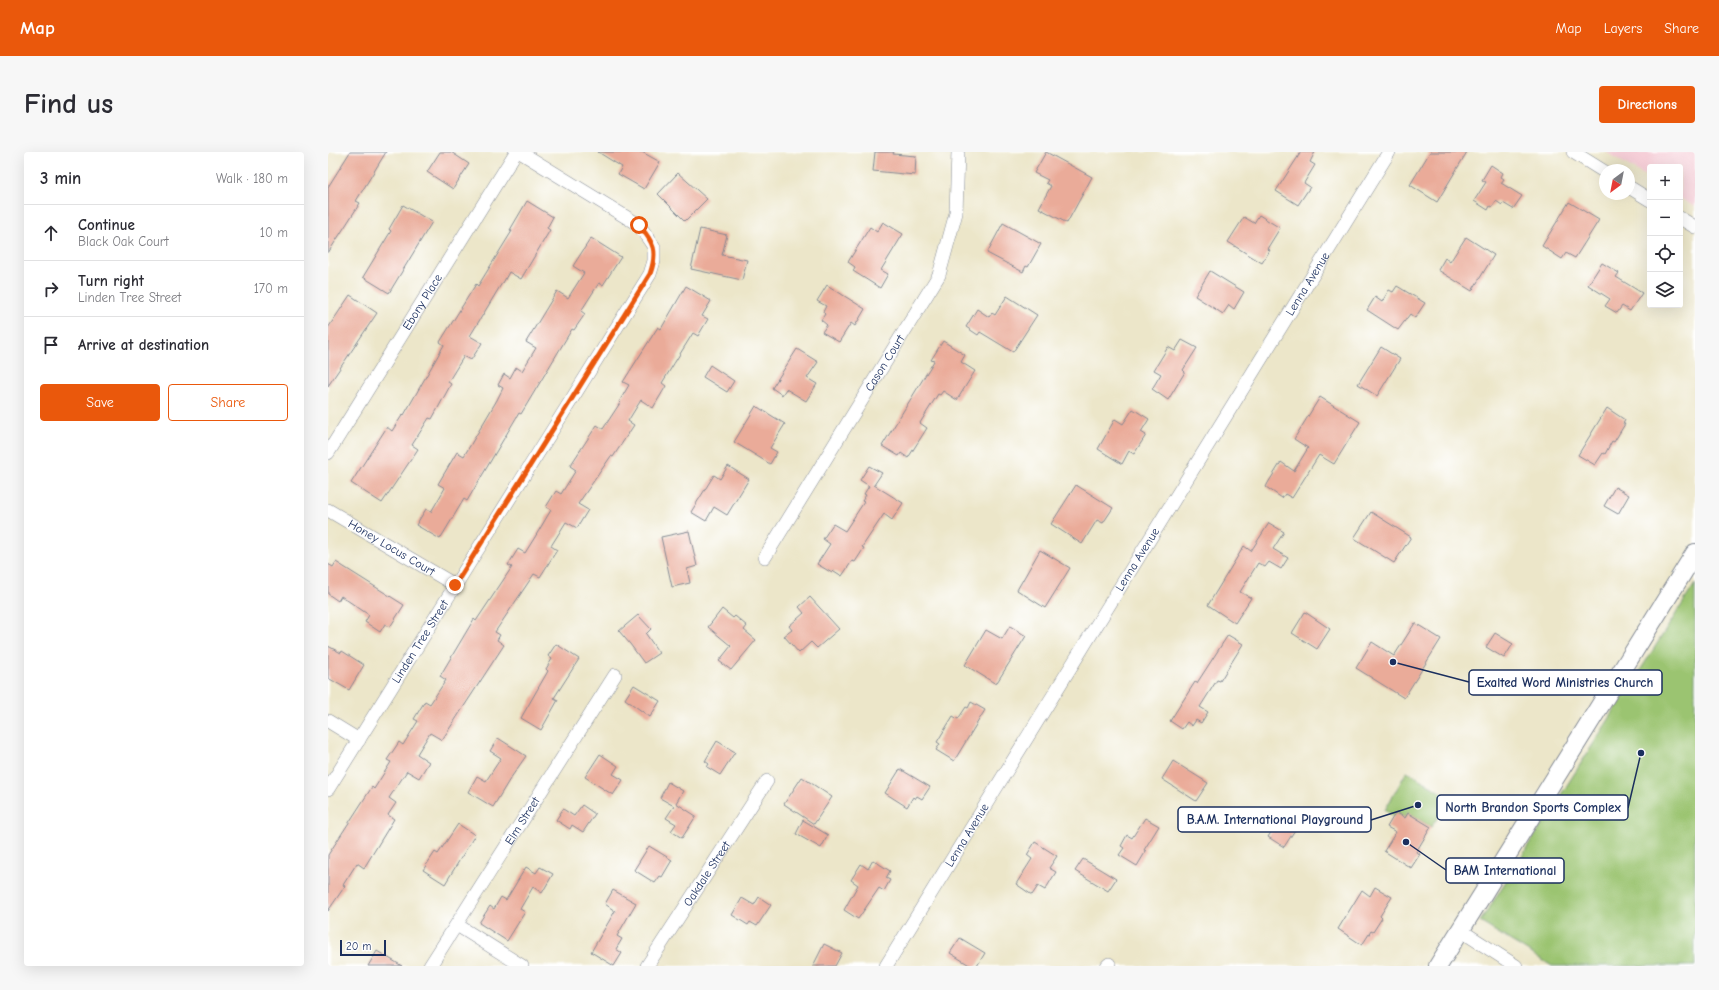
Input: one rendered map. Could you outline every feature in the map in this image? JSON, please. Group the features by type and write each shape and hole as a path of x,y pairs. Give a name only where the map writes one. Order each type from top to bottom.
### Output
{"street":[{"name":"Ebony Place","path":"328,452 516,152"},
{"name":"Linden Tree Street","path":"328,789 650,274 654,261 654,247 639,225 520,152"},
{"name":"Cason Court","path":"765,557 939,275 956,213 958,152"},
{"name":"Lenna Avenue","path":"886,966 1389,152"},
{"path":"1573,152 1599,168"},
{"path":"1635,191 1647,198"},
{"path":"1683,220 1695,227"},
{"name":"Honey Locus Court","path":"328,510 455,585"},
{"path":"1438,966 1695,553"},
{"name":"Elm Street","path":"430,966 614,675"},
{"path":"328,720 359,740"},
{"name":"Oakdale Street","path":"647,966 767,781"},
{"path":"457,925 522,966"},
{"path":"1460,930 1516,966"}],"shaded area":[{"path":"1606,152 1695,152 1695,207 1683,200 1683,164 1647,164 1647,177 1635,170 1635,164 1626,164"}],"green space":[{"path":"1695,584 1695,966 1552,966 1480,922"},
{"path":"1407,771 1451,799 1431,827 1408,813 1405,818 1397,812 1393,816 1385,810"}],"building":[{"path":"350,152 386,152 356,201 360,203 328,253 328,187"},
{"path":"440,152 451,152 469,164 453,189 427,172"},
{"path":"598,152 642,152 660,162 644,189 618,174 622,167"},
{"path":"875,152 894,152 893,154 916,156 915,175 873,171"},
{"path":"1046,152 1092,177 1067,223 1039,208 1051,186 1046,183 1048,180 1034,173"},
{"path":"1301,152 1315,152 1310,162 1315,165 1304,183 1310,187 1298,205 1276,191"},
{"path":"1430,152 1467,152 1437,202 1410,185"},
{"path":"1491,165 1503,173 1501,177 1504,179 1501,183 1522,196 1513,209 1496,201 1488,210 1474,201 1486,182 1482,180"},
{"path":"678,173 707,199 685,221 658,194"},
{"path":"527,201 553,217 547,228 550,230 521,279 509,272 502,283 470,336 482,343 471,360 464,356 448,382 451,384 432,419 429,418 412,445 418,449 382,503 351,483 387,427 392,431 403,414 404,415 444,345 440,342 476,284 478,286 512,231 510,230"},
{"path":"1569,202 1599,220 1575,258 1566,253 1562,259 1542,246"},
{"path":"403,205 432,222 389,293 363,277 391,231 389,229"},
{"path":"1259,215 1280,228 1267,249 1270,250 1262,263 1228,242 1244,217 1254,223"},
{"path":"883,222 903,234 881,270 888,274 880,288 853,271 855,267 848,262 870,227 877,232"},
{"path":"1003,223 1041,244 1028,267 1026,266 1023,272 987,253"},
{"path":"700,229 727,235 722,255 747,260 742,280 691,269"},
{"path":"1466,237 1494,255 1472,291 1438,270 1445,258 1450,262"},
{"path":"591,238 621,257 603,285 599,283 581,311 585,314 574,330 572,329 521,414 519,413 467,501 464,499 440,539 416,525 426,509 431,512 445,488 438,484 457,452 464,456 497,400 503,388 498,385 504,374 510,378 516,367 522,371 536,348 526,342 557,291 568,298 584,273 573,266"},
{"path":"1602,263 1619,273 1616,277 1642,293 1630,311 1622,306 1617,313 1605,306 1610,299 1588,285"},
{"path":"1210,271 1244,292 1234,309 1229,305 1223,314 1195,296"},
{"path":"827,285 865,309 855,326 851,323 839,342 822,332 827,325 821,320 825,314 823,312 826,306 817,301"},
{"path":"686,286 711,301 702,316 708,319 698,336 693,333 662,383 666,386 653,408 641,400 628,421 634,425 613,457 611,456 578,504 588,510 577,528 566,522 551,546 557,550 540,577 534,574 495,632 500,635 497,640 504,645 442,740 430,733 417,754 429,762 419,778 407,771 389,798 396,803 388,815 394,819 364,868 357,863 343,885 345,886 328,911 328,855 372,787 374,789 391,762 387,760 399,742 403,745 418,721 414,719 425,701 430,704 446,680 440,676 474,619 476,621 512,567 508,565 518,549 525,553 551,510 546,507 556,491 561,494 576,470 570,466 597,425 603,429 620,403 619,402 629,385 623,382 658,327 661,329"},
{"path":"1397,286 1425,303 1415,318 1410,314 1398,330 1367,310 1375,297 1382,302 1389,290 1393,292"},
{"path":"350,295 377,313 328,386 328,328"},
{"path":"1007,296 1037,315 1013,352 980,332 978,335 966,327 977,309 989,317 992,313 995,315"},
{"path":"1182,340 1197,348 1183,370 1185,372 1168,400 1152,389 1161,374 1154,370 1168,347 1175,351"},
{"path":"943,341 965,355 961,362 975,371 957,400 943,391 940,395 938,394 920,423 927,428 908,458 901,453 899,456 882,446 934,361 931,360"},
{"path":"1381,347 1400,359 1377,396 1358,384"},
{"path":"797,349 818,362 807,378 817,384 806,401 786,389 782,395 772,388"},
{"path":"710,365 734,381 727,392 703,377"},
{"path":"1320,397 1360,422 1334,464 1319,455 1292,498 1285,494 1282,498 1266,487 1281,462 1294,471 1308,448 1294,439"},
{"path":"756,406 785,424 770,448 777,452 770,464 734,442"},
{"path":"1607,408 1625,420 1623,424 1625,424 1614,442 1612,441 1605,454 1603,453 1595,465 1578,455"},
{"path":"1133,409 1149,419 1141,432 1146,435 1134,454 1129,451 1122,464 1098,449 1115,419 1123,424"},
{"path":"728,466 749,479 727,515 714,507 706,521 691,512 714,475 720,479"},
{"path":"869,466 882,473 874,485 903,503 892,520 884,514 862,547 864,548 855,562 852,561 842,576 834,571 832,573 817,564 830,544 823,539 833,524 845,531 864,502 862,501 866,495 864,494 869,486 860,480"},
{"path":"1076,485 1113,508 1103,523 1097,520 1082,544 1051,524"},
{"path":"1615,487 1629,495 1618,514 1604,506"},
{"path":"1371,512 1411,537 1394,563 1354,538"},
{"path":"1269,523 1284,532 1273,549 1288,558 1281,569 1269,562 1265,567 1258,563 1240,592 1251,598 1235,623 1208,605 1244,546 1251,551"},
{"path":"689,531 697,566 687,569 690,583 672,587 661,537"},
{"path":"1040,550 1070,568 1045,608 1017,590"},
{"path":"336,562 404,605 390,627 385,624 380,632 365,622 369,615 341,596 338,601 328,594 328,564 333,567"},
{"path":"810,597 839,629 817,648 811,642 799,653 784,636 792,630 789,626 804,613 799,607"},
{"path":"722,609 733,618 735,616 747,626 744,630 756,640 731,670 719,661 731,646 708,627"},
{"path":"1305,612 1330,629 1317,649 1292,633"},
{"path":"638,615 651,629 646,634 659,653 644,663 619,631"},
{"path":"1415,623 1441,639 1404,698 1356,668 1372,642 1394,656"},
{"path":"1010,626 1026,636 996,684 965,665 986,630 1002,639"},
{"path":"1495,633 1513,644 1504,658 1486,647"},
{"path":"1228,635 1243,644 1220,681 1217,680 1200,707 1208,712 1201,723 1196,720 1192,726 1187,722 1182,729 1170,721"},
{"path":"556,644 579,659 554,698 558,700 541,730 521,718 548,671 546,669 552,659 548,656"},
{"path":"328,646 341,653 342,651 364,665 349,690 328,678"},
{"path":"634,685 660,701 650,717 625,699"},
{"path":"971,702 985,710 954,761 936,750 940,744 937,742 953,716 958,719 966,707 968,708"},
{"path":"498,738 526,756 493,807 468,792 477,776 486,781 501,758 490,751"},
{"path":"717,741 735,752 720,775 707,767 709,764 705,761"},
{"path":"600,754 618,766 613,774 623,780 613,795 585,777"},
{"path":"1173,761 1208,783 1196,801 1162,779"},
{"path":"900,769 930,787 922,799 917,796 915,799 913,797 907,807 885,793"},
{"path":"802,777 832,797 814,824 784,804"},
{"path":"668,782 683,791 676,803 696,816 682,838 671,831 676,824 666,818 674,806 660,798"},
{"path":"582,805 595,814 583,832 572,825 570,829 556,820 563,809 574,816"},
{"path":"1286,809 1302,819 1284,847 1268,837"},
{"path":"1396,812 1405,818 1408,813 1431,827 1416,852 1420,854 1411,868 1384,851 1396,832 1387,827"},
{"path":"1145,818 1159,826 1144,850 1146,851 1137,866 1119,855 1124,848 1121,846 1127,835 1132,838"},
{"path":"803,820 828,835 821,848 796,834"},
{"path":"458,824 475,835 445,884 423,870 435,852 438,854"},
{"path":"1035,842 1057,856 1049,868 1056,872 1045,890 1038,886 1032,895 1016,884 1032,859 1027,855"},
{"path":"649,846 672,860 662,877 660,876 655,883 634,870"},
{"path":"1083,859 1116,879 1108,891 1075,871"},
{"path":"873,860 890,871 886,878 890,880 884,891 879,888 858,919 844,910 858,885 851,880 861,864 868,869"},
{"path":"526,867 536,873 540,867 553,874 542,893 533,887 520,909 525,912 507,941 479,923 490,906 494,909 501,897 506,900"},
{"path":"1375,887 1392,897 1380,916 1382,918 1362,945 1338,929 1362,890 1370,896"},
{"path":"613,890 636,903 617,936 622,939 616,949 622,953 614,966 591,952 615,911 605,904"},
{"path":"759,897 771,905 757,926 750,922 748,925 732,915 742,898 754,905"},
{"path":"960,938 985,953 977,966 971,966 950,953"},
{"path":"824,944 842,953 835,966 813,966"},
{"path":"377,951 402,966 368,966"}],"place":[{"name":"Exalted Word Ministries Church","path":"1393,662"},
{"name":"North Brandon Sports Complex","path":"1641,753"},
{"name":"B.A.M. International Playground","path":"1418,805"},
{"name":"BAM International","path":"1406,842"}],"route":[{"path":"455,585 650,274 654,261 654,247 648,236 639,225"}]}
